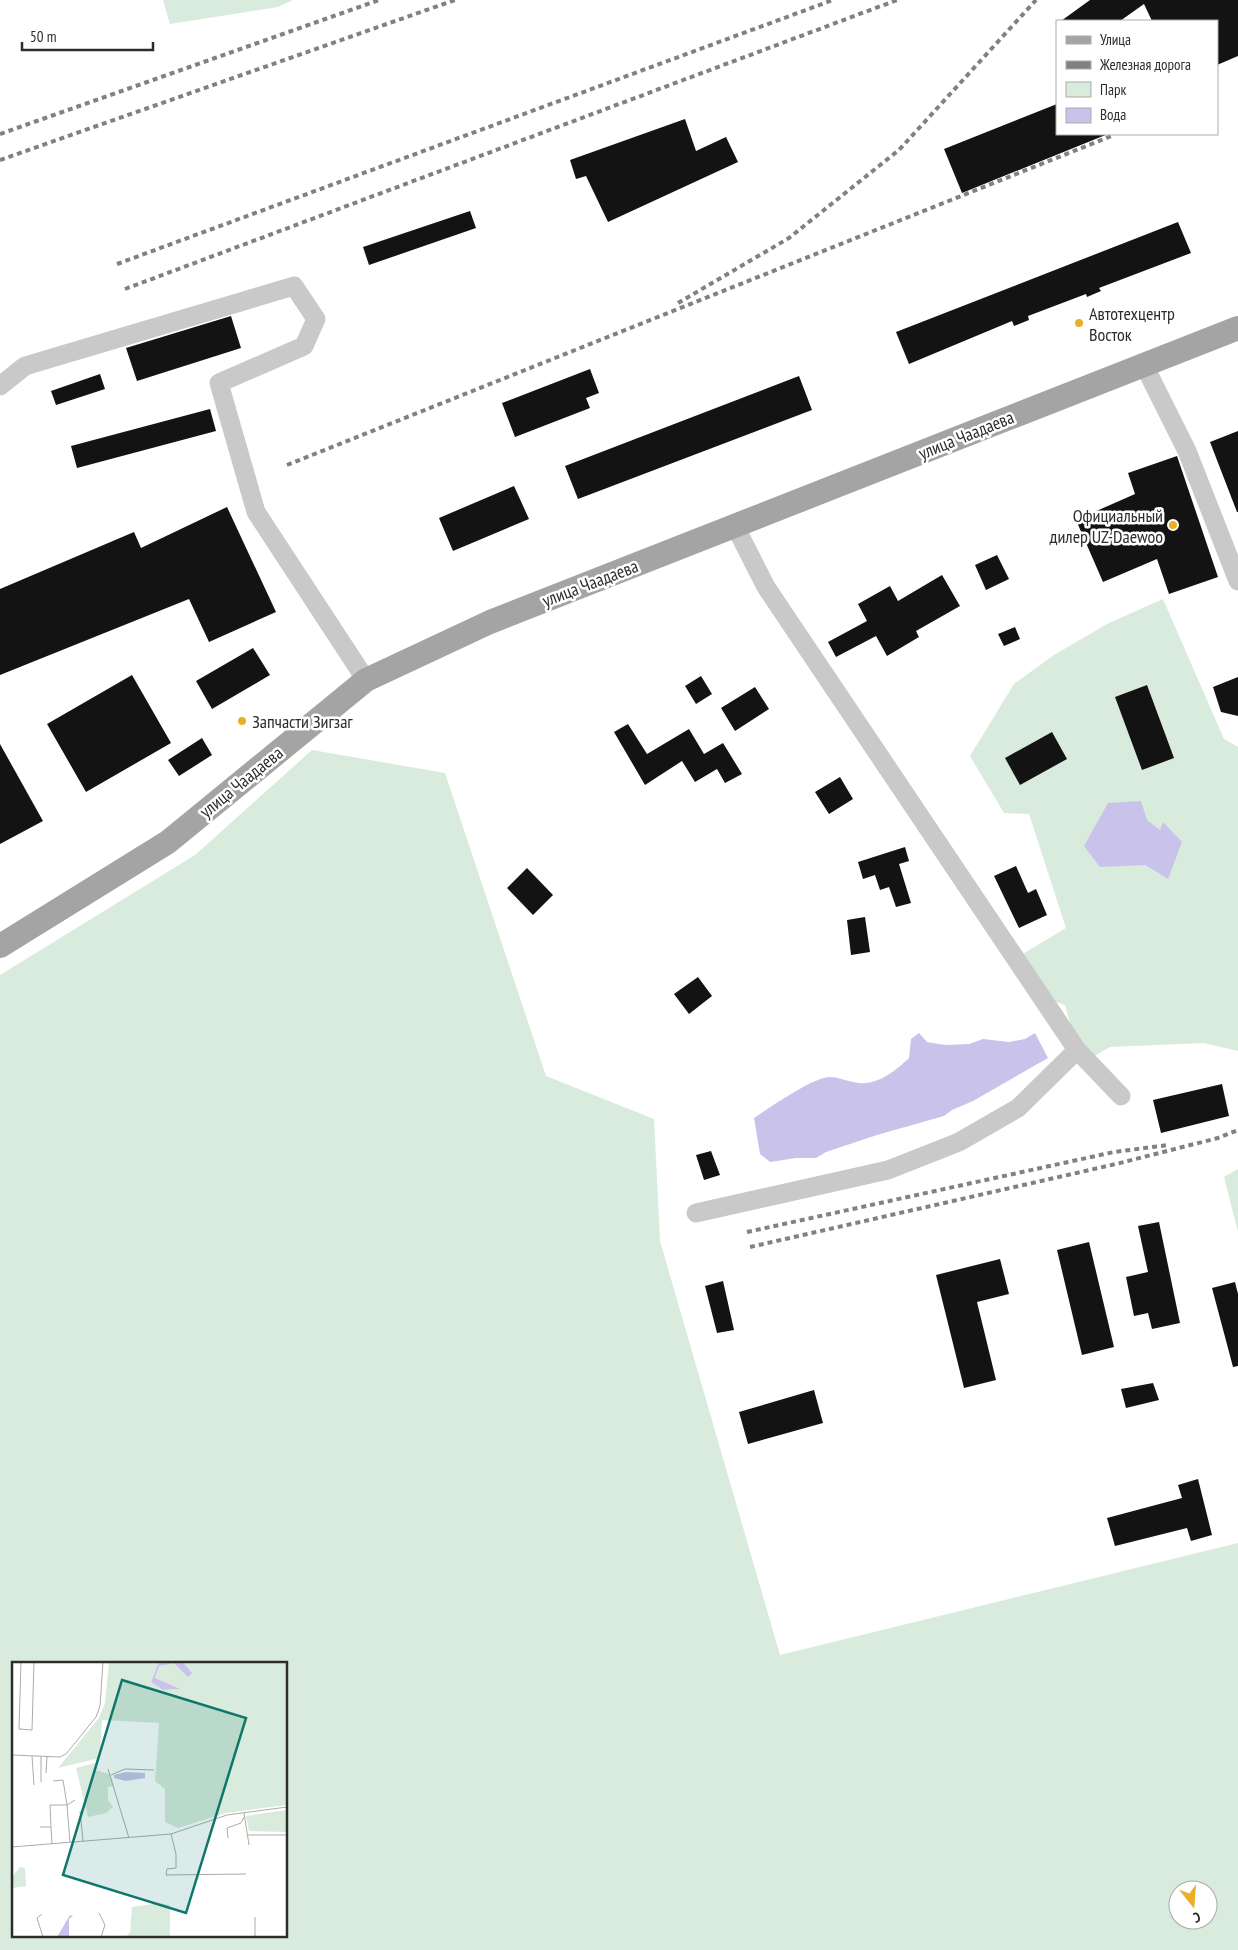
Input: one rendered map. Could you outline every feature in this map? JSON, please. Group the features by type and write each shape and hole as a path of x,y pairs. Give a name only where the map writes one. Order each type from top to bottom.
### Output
{"main road":[{"name":"улица Чаадаева","path":"0,946 168,842 366,680 490,622 1238,328"}],"street":[{"path":"0,386 24,366 294,286 316,319 304,346 219,383 256,512 366,680"},
{"path":"1144,365 1187,451 1238,581"},
{"path":"735,526 766,587 1077,1050 1121,1096"},
{"path":"696,1213 888,1170 959,1142 1018,1108 1077,1050"}],"green space":[{"path":"163,0 293,0 278,7 170,24"},
{"path":"1163,599 1224,739 1238,747 1238,1051 1204,1043 1110,1047 1091,1058 1073,1034 1065,1005 1050,1000 1021,955 1066,928 1029,814 1004,813 970,756 1014,684 1054,655 1109,623","holes":["1147,820 1161,831 1163,823 1168,879 1145,865"]},
{"path":"312,750 445,773 546,1076 654,1119 660,1241 780,1655 1238,1543 1238,1950 0,1950 0,975 195,855"},
{"path":"1238,1169 1238,1232 1224,1177"}],"water":[{"path":"1141,801 1147,820 1160,830 1163,822 1182,842 1168,879 1145,865 1100,867 1084,846 1108,803"},
{"path":"919,1033 927,1042 945,1045 969,1044 983,1039 1009,1042 1025,1039 1035,1033 1048,1058 944,1116 877,1135 826,1152 816,1158 796,1158 770,1162 760,1154 754,1118 812,1082 829,1077 859,1083 873,1082 880,1079 893,1072 909,1058 911,1039"}],"building":[{"path":"1090,0 1238,0 1238,56 1218,65 1218,20 1152,20 1144,4 1121,20 1062,20"},
{"path":"1056,104 1056,135 1106,135 962,193 944,149"},
{"path":"685,119 696,151 726,137 738,162 608,222 586,176 576,179 570,160"},
{"path":"470,211 476,228 369,265 363,247"},
{"path":"1178,222 1191,253 1099,288 1101,291 1087,297 1086,294 1028,316 1029,320 1014,326 1012,321 909,364 896,332"},
{"path":"231,316 241,348 137,381 126,348"},
{"path":"590,369 599,393 586,398 590,408 515,437 502,403"},
{"path":"100,374 105,389 56,405 51,391"},
{"path":"799,376 812,410 578,499 565,466"},
{"path":"210,409 216,431 77,468 71,446"},
{"path":"1238,431 1238,512 1237,512 1210,442"},
{"name":"Официальный дилер UZ-Daewoo","path":"1177,456 1218,577 1169,594 1157,559 1103,582 1076,520 1135,494 1128,473"},
{"path":"514,486 529,519 453,551 439,518"},
{"path":"227,507 276,612 209,642 189,599 0,675 0,589 134,532 141,548"},
{"path":"997,555 1009,579 986,590 975,565"},
{"path":"942,575 960,606 916,631 919,637 887,656 876,636 836,657 828,642 867,621 858,604 890,586 898,601"},
{"path":"1015,627 1020,639 1004,646 998,634"},
{"path":"253,648 270,675 212,709 196,681"},
{"path":"132,675 171,743 86,792 47,724"},
{"path":"701,676 712,694 696,704 685,686"},
{"path":"1238,677 1238,716 1221,712 1213,687"},
{"path":"1147,685 1174,758 1142,770 1115,697"},
{"path":"755,687 769,709 735,731 721,708"},
{"path":"628,724 647,754 689,729 704,754 723,743 742,774 725,783 717,769 695,782 682,761 645,785 614,732"},
{"path":"1052,732 1067,759 1020,785 1005,758"},
{"path":"202,738 212,755 179,776 168,760"},
{"path":"0,744 43,821 0,844"},
{"path":"840,777 853,799 829,814 815,792"},
{"path":"905,847 909,861 899,864 911,903 896,907 889,887 880,890 875,875 863,879 858,862"},
{"path":"1016,866 1028,893 1036,889 1047,915 1019,928 994,876"},
{"path":"527,868 553,895 533,915 507,888"},
{"path":"865,917 870,952 851,955 847,920"},
{"path":"698,977 712,996 689,1014 674,994"},
{"path":"1222,1084 1229,1116 1161,1133 1153,1100"},
{"path":"711,1151 720,1175 704,1180 696,1155"},
{"path":"1159,1222 1180,1323 1152,1329 1148,1313 1134,1316 1126,1277 1148,1272 1138,1226"},
{"path":"1089,1242 1114,1347 1082,1355 1057,1250"},
{"path":"1000,1259 1009,1294 977,1302 996,1380 964,1388 936,1275"},
{"path":"723,1281 734,1330 717,1333 705,1286"},
{"path":"1235,1282 1238,1294 1238,1366 1233,1367 1212,1288"},
{"path":"1153,1383 1159,1400 1126,1408 1121,1389"},
{"path":"814,1390 823,1423 748,1444 739,1412"},
{"path":"1198,1479 1212,1535 1191,1541 1187,1528 1115,1546 1107,1518 1182,1498 1178,1485"}],"railway":[{"path":"0,134 379,0"},
{"path":"0,160 455,0"},
{"path":"117,264 833,0"},
{"path":"125,289 897,0"},
{"path":"678,303 789,238 899,150 1036,0"},
{"path":"287,465 1114,135"},
{"path":"750,1247 1116,1164 1218,1138 1238,1130"},
{"path":"747,1232 1114,1152 1168,1145"}],"place":[{"name":"Автотехцентр Восток","path":"1079,323"},
{"name":"Официальный дилер UZ-Daewoo","path":"1173,525"},
{"name":"Запчасти Зигзаг","path":"242,721"}]}
